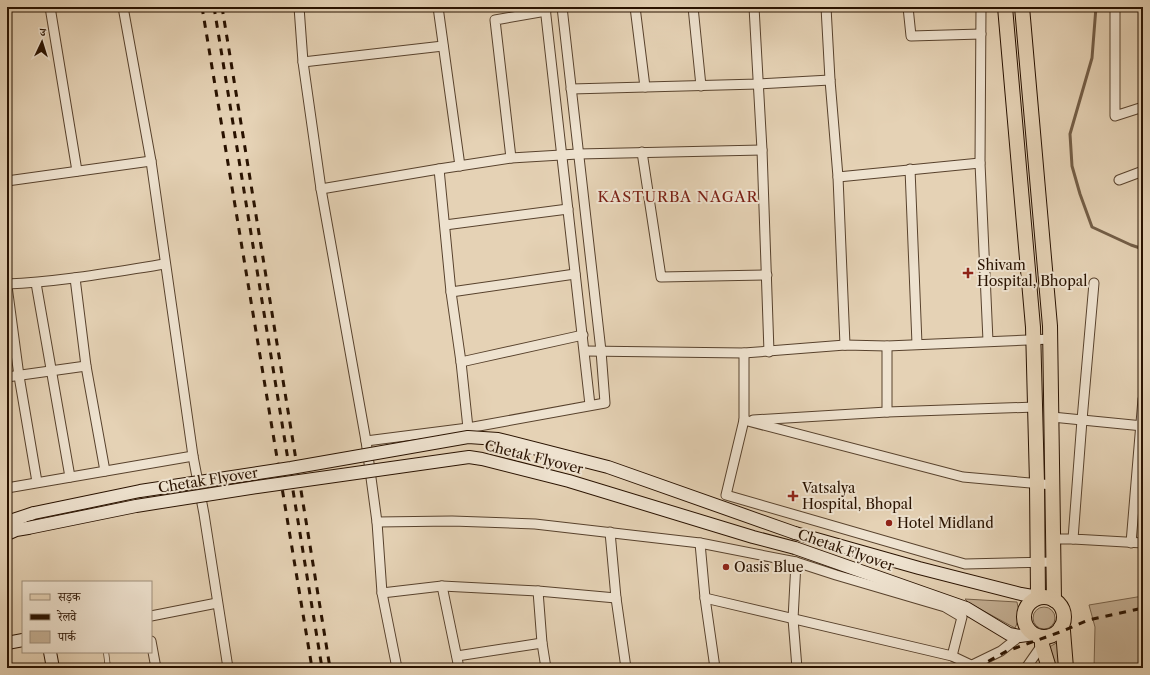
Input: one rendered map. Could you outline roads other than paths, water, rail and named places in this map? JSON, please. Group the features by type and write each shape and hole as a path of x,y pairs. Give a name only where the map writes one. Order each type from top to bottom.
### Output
{"main road":[{"path":"1005,7 1034,339 1038,597"},
{"path":"1022,7 1051,339 1054,600"},
{"name":"Chetak Flyover","path":"7,522 34,513 140,491 283,469 468,437 483,437 498,439 608,467 795,533 926,570 1020,594 1038,597"},
{"name":"Chetak Flyover","path":"7,534 16,530 136,506 469,457 569,481 753,537 795,548 966,608 1009,634 1034,638"},
{"path":"1034,638 1049,636 1056,633 1064,620 1060,605 1048,597 1038,597 1027,607 1024,614 1028,629 1049,668"},
{"path":"1061,627 1064,631 1066,668"},
{"path":"7,643 22,640"},
{"path":"50,653 53,668"}],"street":[{"path":"50,7 77,171"},
{"path":"123,7 151,161 193,456 204,514 228,668"},
{"path":"298,7 303,62 321,189 366,441 376,522 382,593 397,668"},
{"path":"438,7 460,166"},
{"path":"366,441 468,428 605,403 601,351 562,7"},
{"path":"635,7 645,88"},
{"path":"693,7 700,86"},
{"path":"754,7 762,150 769,352"},
{"path":"826,7 838,177 845,344"},
{"path":"908,7 911,36 981,34"},
{"path":"981,7 980,163 988,341"},
{"path":"1115,7 1115,116 1143,106"},
{"path":"511,158 495,20 546,9 590,405"},
{"path":"303,62 443,46"},
{"path":"571,89 645,88 830,80"},
{"path":"321,189 511,158 578,154 762,150"},
{"path":"642,152 661,277 767,275"},
{"path":"7,181 151,161"},
{"path":"838,177 980,163"},
{"path":"439,169 451,292 461,362 468,428"},
{"path":"910,169 917,344"},
{"path":"1119,180 1143,171"},
{"path":"445,226 568,209"},
{"path":"37,482 19,376 7,285 75,278 165,264"},
{"path":"451,292 575,274"},
{"path":"75,278 86,366 105,471"},
{"path":"36,283 70,477"},
{"path":"1073,539 1094,283"},
{"path":"461,362 583,335"},
{"path":"585,351 744,353 769,352 845,344 887,346 1051,339"},
{"path":"887,346 887,412"},
{"path":"744,353 744,420 726,495 966,564 1054,562"},
{"path":"7,378 86,366"},
{"path":"1131,543 1142,426 1143,399"},
{"path":"744,420 887,412 1035,407"},
{"path":"1052,417 1142,426"},
{"path":"744,420 963,477 1053,485"},
{"path":"7,488 193,456"},
{"path":"376,522 452,521 535,524 700,542 796,562 844,578 945,607 962,617 952,656"},
{"path":"610,532 616,598 626,668"},
{"path":"1053,539 1143,543"},
{"path":"700,542 705,598 715,668"},
{"path":"796,562 793,619 797,668"},
{"path":"382,593 442,586 538,591 616,598"},
{"path":"442,586 459,668"},
{"path":"538,591 542,643 546,668"},
{"path":"705,598 952,656 968,667 1001,650 1034,638"},
{"path":"152,616 217,603"},
{"path":"1026,668 1034,638"},
{"path":"457,656 542,643"},
{"path":"152,646 156,668"}],"lane":[{"path":"106,653 108,668"}],"waterway":[{"path":"1096,7 1092,58 1070,134 1072,166 1092,227 1143,249"}],"railway":[{"path":"202,7 312,668"},
{"path":"214,7 322,668"},
{"path":"222,7 330,668"},
{"path":"976,668 1007,651 1063,631 1088,620 1143,608"}],"place":[{"name":"Shivam Hospital, Bhopal","path":"968,273"},
{"name":"Vatsalya Hospital, Bhopal","path":"793,496"},
{"name":"Hotel Midland","path":"889,523"},
{"name":"Oasis Blue","path":"726,567"}],"district":[{"name":"KASTURBA NAGAR","path":"678,196"}]}
